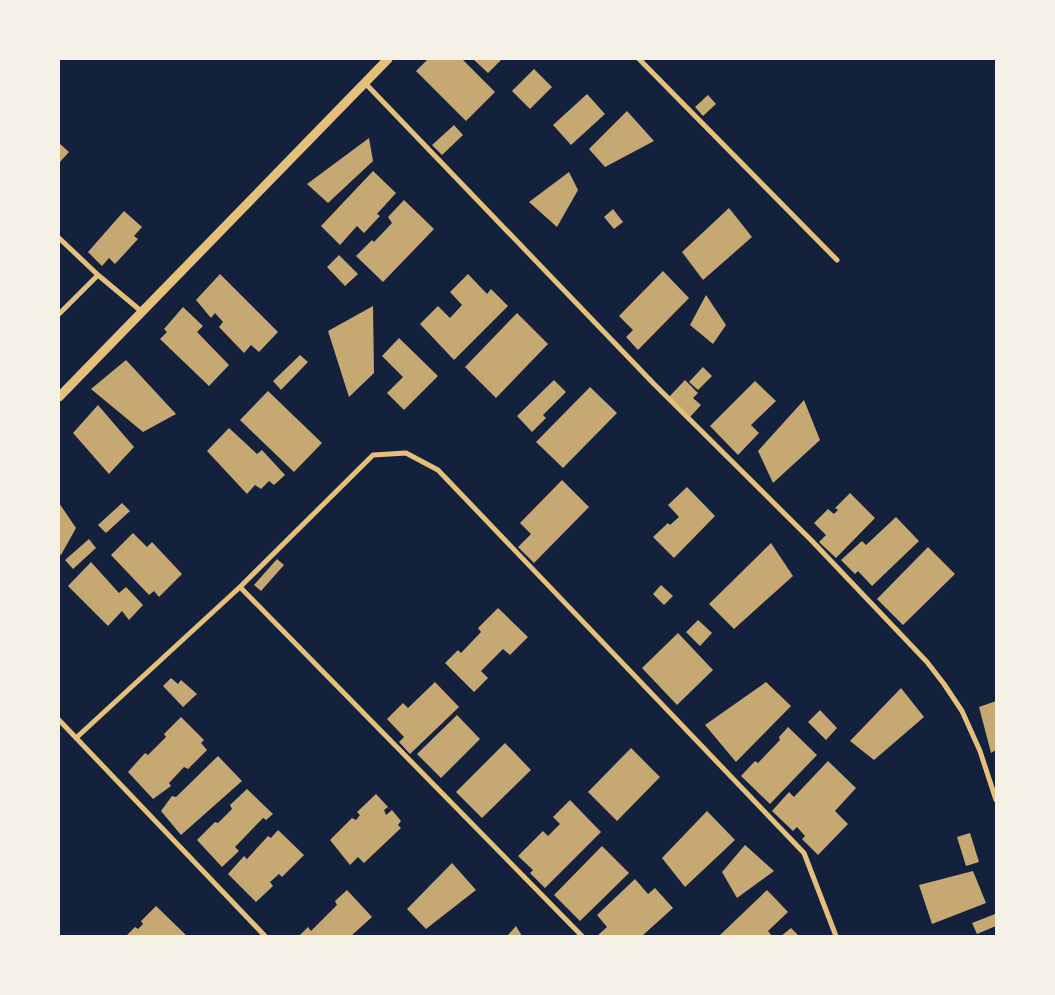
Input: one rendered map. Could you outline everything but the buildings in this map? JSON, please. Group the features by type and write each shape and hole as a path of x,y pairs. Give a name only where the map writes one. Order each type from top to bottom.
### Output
{"street":[{"path":"59,396 388,59"},
{"path":"639,59 837,260"},
{"path":"365,83 654,384 812,541 927,662 962,712 980,751 996,800"},
{"path":"59,238 98,275 141,310"},
{"path":"59,314 98,275"},
{"path":"76,738 240,587 373,455 406,453 438,470 804,853 836,936"},
{"path":"240,587 582,936"},
{"path":"59,720 265,936"}]}
